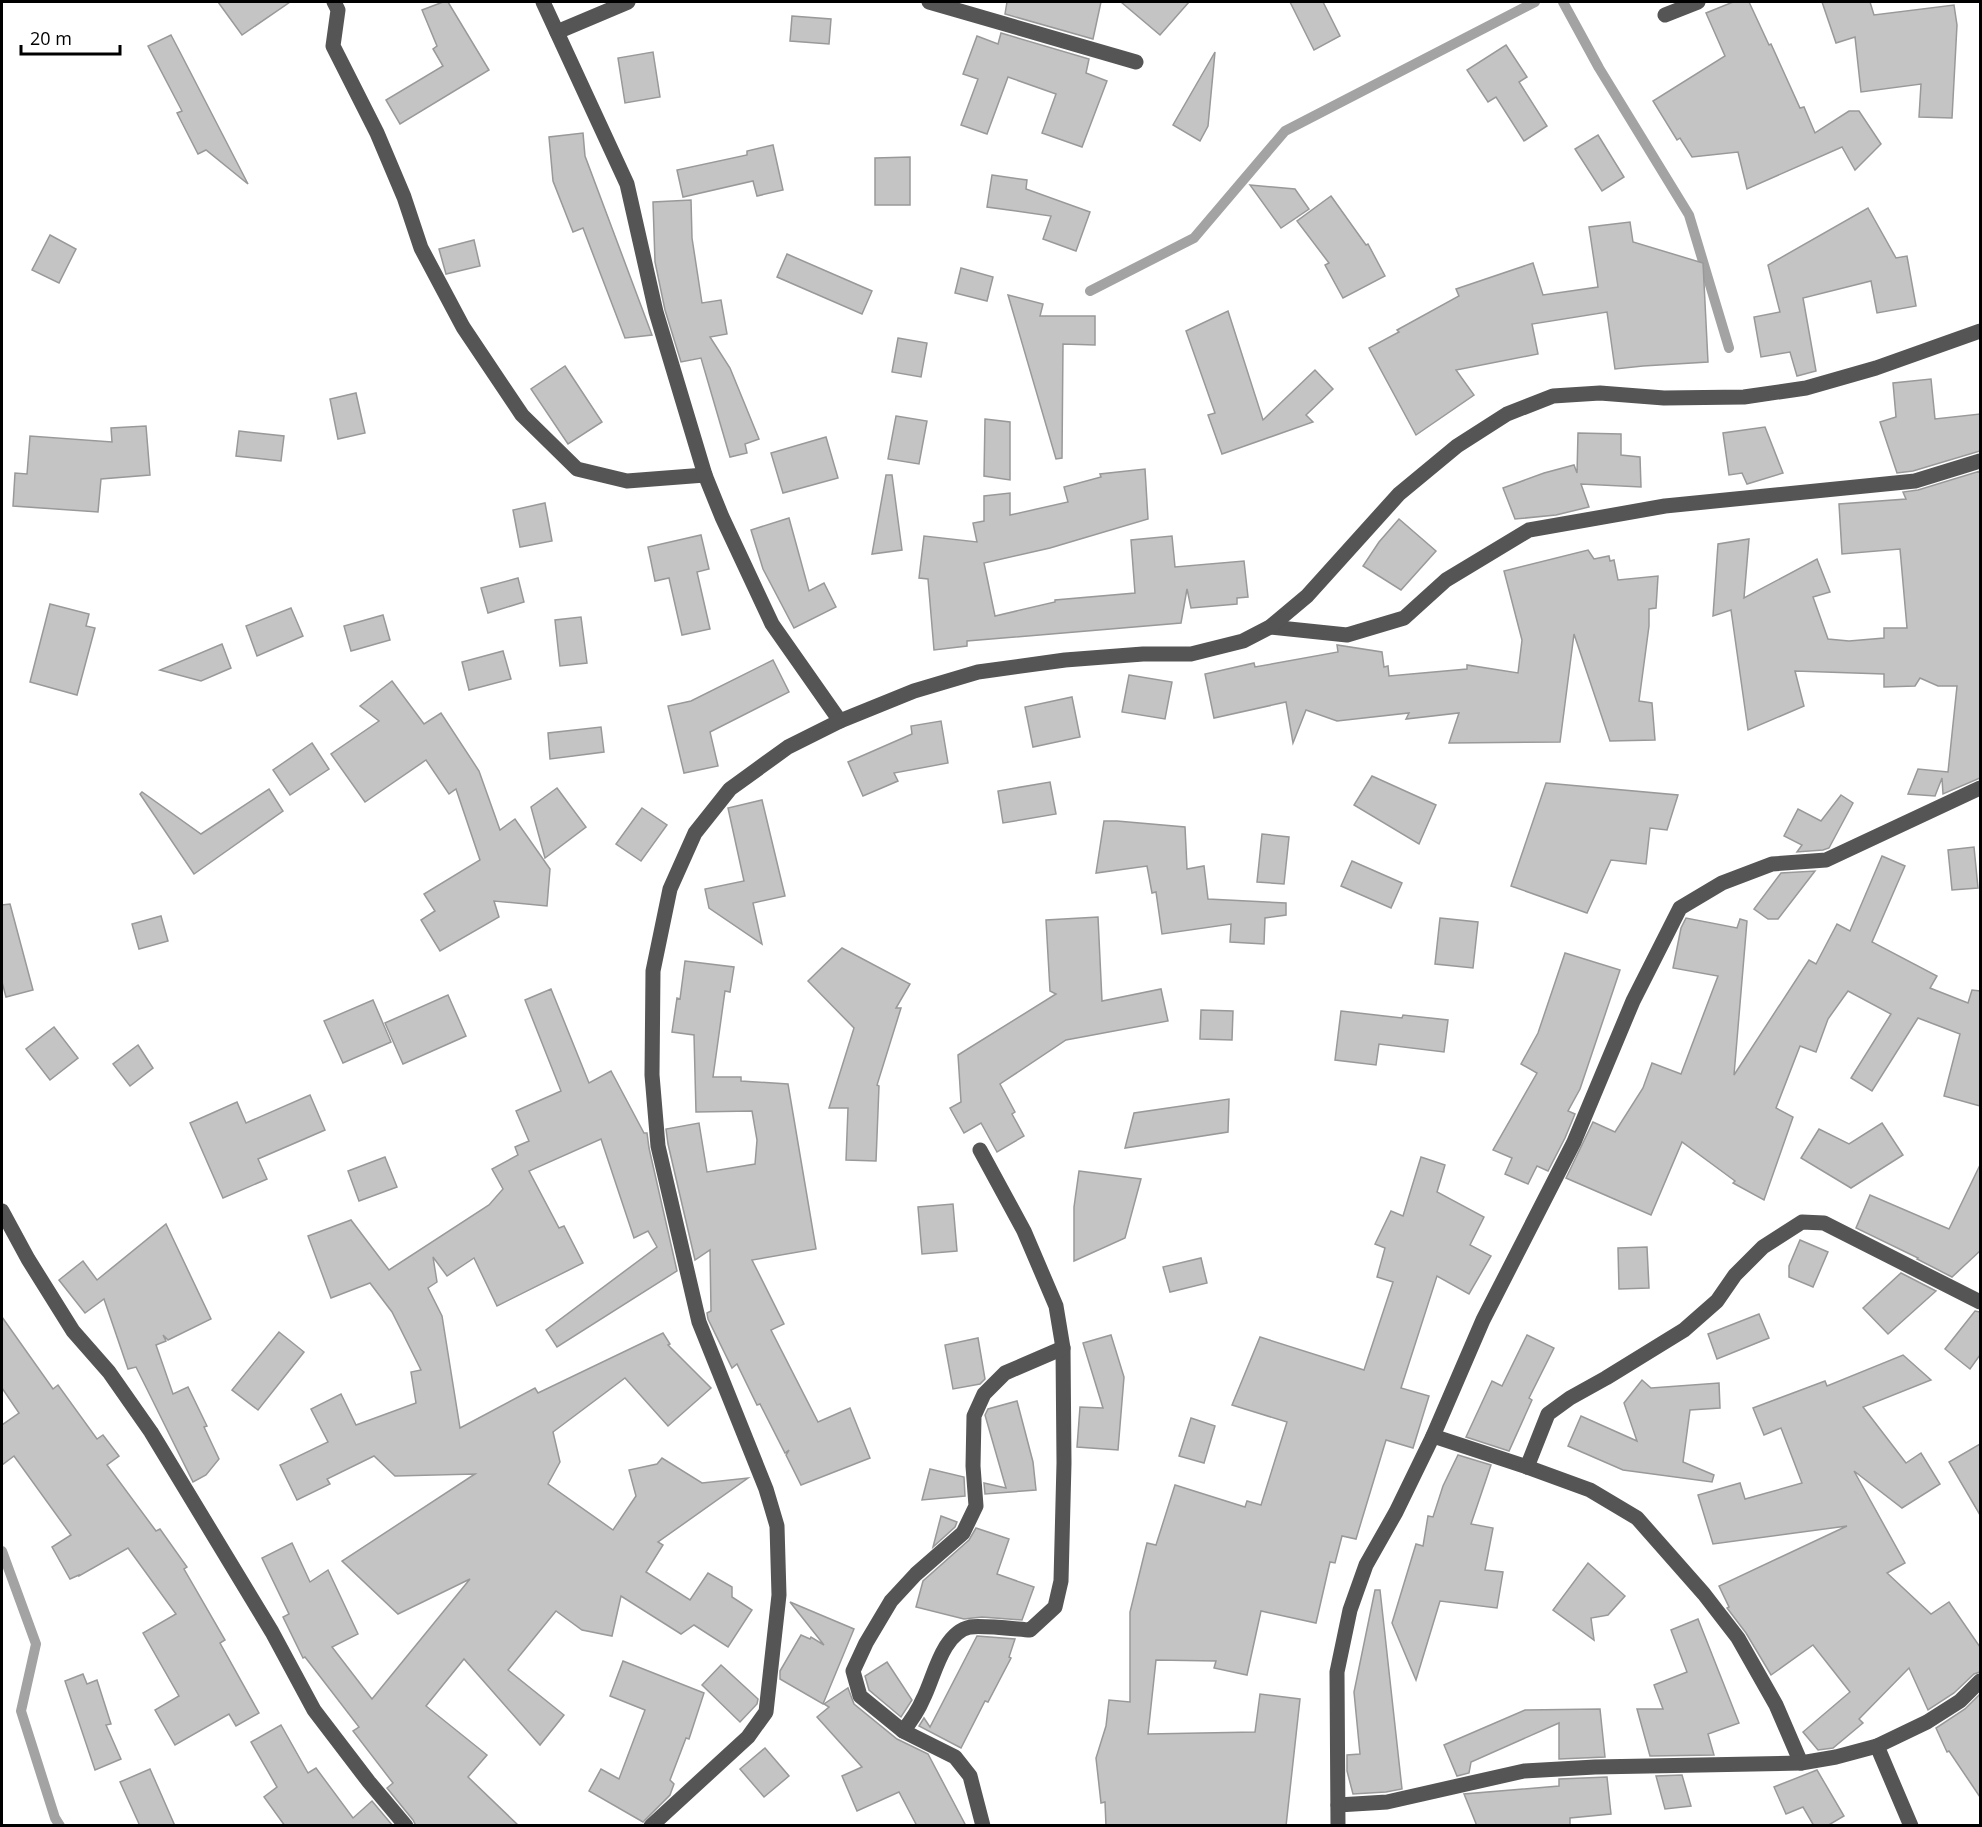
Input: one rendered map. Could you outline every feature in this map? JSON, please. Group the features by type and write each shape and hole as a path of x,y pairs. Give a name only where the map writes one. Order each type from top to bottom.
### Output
{"street":[{"path":"334,2 338,10 333,46 377,133 404,197 421,249 463,327 522,416 577,469 627,482 705,475"},
{"path":"543,2 627,184 656,312 705,475 722,517 772,624 840,721"},
{"path":"557,32 628,2"},
{"path":"928,2 1136,62"},
{"path":"1665,15 1698,2"},
{"path":"651,1826 748,1737 766,1713 779,1595 777,1526 766,1489 699,1322 658,1146 652,1075 652,971 670,889 695,833 730,789 788,747 840,721 914,691 978,672 1065,660 1143,654 1191,654 1243,641 1270,627 1307,596 1399,494 1456,446 1507,414 1553,396 1600,393 1664,398 1744,397 1806,388 1876,368 1980,331"},
{"path":"1270,627 1347,635 1404,618 1446,580 1529,530 1665,506 1915,481 1980,461"},
{"path":"1338,1826 1337,1672 1350,1611 1366,1565 1433,1436 1483,1320 1574,1142 1633,1001 1680,908 1722,883 1772,864 1826,860 1980,788"},
{"path":"903,1731 911,1722 924,1698 945,1648 959,1631 971,1627 1030,1630 1055,1607 1061,1581 1064,1463 1063,1348 1056,1306 1024,1231 980,1150"},
{"path":"2,1211 28,1259 73,1331 109,1372 151,1432 272,1632 314,1710 406,1826"},
{"path":"1527,1467 1548,1414 1570,1398 1684,1330 1717,1301 1735,1275 1763,1247 1802,1222 1824,1223 1980,1302"},
{"path":"983,1826 970,1776 955,1756 903,1731 860,1696 853,1671 866,1643 891,1601 916,1574 963,1533 976,1506 973,1466 974,1416 984,1394 1005,1373 1063,1348"},
{"path":"1433,1436 1590,1490 1636,1518 1704,1594 1738,1638 1776,1705 1801,1763"},
{"path":"1338,1805 1387,1802 1524,1771 1595,1767 1801,1763 1836,1757 1877,1746 1927,1722 1960,1701 1980,1681"},
{"path":"1877,1746 1911,1826"}],"building":[{"path":"218,2 290,2 242,35"},
{"path":"448,2 489,70 400,124 386,100 443,66 433,49 437,46 422,10"},
{"path":"1007,2 1101,2 1093,39 1005,14"},
{"path":"1121,2 1189,2 1160,35"},
{"path":"1290,2 1323,2 1340,36 1314,50"},
{"path":"1733,2 1749,2 1800,108 1804,107 1815,133 1849,111 1859,111 1881,144 1855,170 1842,147 1747,189 1738,152 1692,157 1680,138 1677,140 1653,101 1725,56 1706,13"},
{"path":"1822,2 1870,2 1874,15 1954,5 1957,25 1952,118 1919,117 1921,84 1861,92 1855,37 1836,43"},
{"path":"792,16 831,19 829,44 790,41"},
{"path":"1001,33 1089,59 1086,73 1107,81 1082,147 1042,133 1056,94 1008,77 987,134 961,125 978,79 963,74 977,36 998,44"},
{"path":"171,35 248,184 206,150 198,154 177,113 182,111 148,46"},
{"path":"1506,45 1527,77 1519,82 1547,126 1524,141 1496,97 1488,102 1467,70"},
{"path":"653,52 660,97 625,103 618,58"},
{"path":"1215,52 1208,126 1200,141 1173,125"},
{"path":"583,133 585,156 652,335 625,338 583,228 573,232 553,181 549,137"},
{"path":"1598,135 1624,177 1602,191 1575,149"},
{"path":"773,145 783,190 757,196 753,181 683,197 677,170 747,155 747,151"},
{"path":"910,157 910,205 875,205 875,158"},
{"path":"992,175 1027,180 1026,189 1090,212 1076,251 1043,239 1051,216 987,207"},
{"path":"1250,185 1295,189 1309,209 1281,228"},
{"path":"1331,196 1366,245 1368,244 1385,276 1343,298 1325,265 1329,263 1297,221"},
{"path":"691,200 692,238 702,303 721,300 727,334 710,337 730,368 759,439 745,444 747,453 730,457 701,358 681,362 665,310 655,262 653,202"},
{"path":"1868,208 1896,258 1907,256 1916,306 1877,313 1871,281 1803,298 1816,371 1797,376 1790,352 1761,357 1754,317 1780,312 1768,265"},
{"path":"1630,222 1633,242 1703,263 1708,362 1615,369 1607,312 1532,324 1538,354 1456,370 1474,395 1416,435 1369,348 1459,296 1456,289 1533,263 1543,295 1598,287 1589,227"},
{"path":"50,235 76,249 59,283 32,270"},
{"path":"474,240 480,266 446,274 439,249"},
{"path":"787,254 872,291 862,314 777,277"},
{"path":"961,268 993,277 987,301 955,293"},
{"path":"1008,295 1043,304 1040,316 1095,316 1095,345 1063,344 1062,458 1056,459"},
{"path":"1228,311 1263,420 1315,370 1333,389 1306,415 1313,422 1222,454 1208,415 1215,413 1186,331"},
{"path":"898,338 927,343 921,377 892,372"},
{"path":"565,366 602,422 568,444 531,389"},
{"path":"1931,379 1935,419 1980,414 1980,451 1913,471 1897,473 1880,422 1896,417 1893,383"},
{"path":"356,393 365,433 338,439 330,399"},
{"path":"896,416 927,421 919,464 888,459"},
{"path":"985,419 1010,422 1010,480 984,476"},
{"path":"146,426 150,475 101,479 98,512 13,506 15,473 27,474 30,436 112,442 111,428"},
{"path":"1765,427 1783,473 1747,484 1742,473 1729,475 1723,433"},
{"path":"239,431 284,436 281,461 236,456"},
{"path":"1578,433 1621,434 1621,455 1640,457 1641,487 1581,484 1589,507 1556,515 1515,519 1503,488 1574,465 1577,473"},
{"path":"826,437 838,478 783,493 771,453"},
{"path":"1145,469 1148,519 1050,548 984,563 995,616 1055,602 1055,600 1135,593 1131,540 1172,536 1175,567 1244,561 1248,597 1237,598 1237,604 1191,608 1187,589 1181,623 967,641 967,646 934,650 928,579 919,578 924,536 977,542 973,523 984,521 984,496 1010,493 1010,515 1068,502 1064,487 1101,477 1100,474"},
{"path":"1980,471 1980,778 1943,794 1942,778 1935,796 1908,794 1918,769 1948,772 1957,686 1938,686 1920,678 1915,686 1884,687 1884,674 1795,671 1804,706 1748,730 1731,610 1713,616 1718,544 1749,539 1744,598 1817,559 1830,592 1813,597 1828,639 1849,641 1884,638 1884,628 1907,628 1900,549 1842,554 1839,504 1906,499 1903,492 1918,490"},
{"path":"886,475 892,475 902,550 872,554"},
{"path":"545,503 552,541 520,547 513,510"},
{"path":"789,518 809,591 824,583 836,607 794,628 763,569 751,530"},
{"path":"1399,519 1436,551 1401,590 1363,566 1379,542"},
{"path":"701,535 709,569 697,572 710,629 682,635 669,578 655,581 648,547"},
{"path":"1588,550 1594,559 1609,556 1610,561 1614,560 1618,580 1658,576 1656,608 1649,609 1649,626 1639,701 1652,703 1655,740 1610,741 1574,634 1560,742 1449,743 1459,713 1406,719 1409,713 1337,721 1306,710 1293,743 1286,702 1214,718 1205,674 1254,663 1255,667 1338,652 1337,645 1382,652 1384,667 1388,666 1389,676 1467,669 1467,665 1518,673 1522,640 1504,571"},
{"path":"518,578 524,602 488,613 481,588"},
{"path":"50,604 89,614 86,626 95,628 77,695 30,682"},
{"path":"291,608 303,636 257,656 246,626"},
{"path":"383,615 390,640 351,651 344,626"},
{"path":"581,617 587,663 560,666 555,620"},
{"path":"222,644 231,668 201,681 160,670"},
{"path":"503,651 511,679 469,690 462,662"},
{"path":"773,660 789,692 710,732 718,766 684,773 668,706 691,701"},
{"path":"1129,675 1172,682 1165,719 1122,712"},
{"path":"392,681 424,724 441,713 479,771 500,830 515,819 550,869 547,906 494,901 499,917 440,951 421,920 435,911 424,894 480,860 456,789 449,794 426,760 365,802 331,754 379,721 360,706"},
{"path":"1072,697 1080,737 1033,747 1025,707"},
{"path":"941,721 948,763 894,773 898,781 863,796 848,762 912,734 911,726"},
{"path":"601,727 604,752 550,759 548,733"},
{"path":"312,743 329,769 290,795 273,770"},
{"path":"1372,776 1436,805 1419,844 1354,805"},
{"path":"1050,782 1056,814 1003,823 998,791"},
{"path":"1546,783 1678,795 1667,830 1650,828 1646,864 1611,860 1587,913 1511,886"},
{"path":"557,788 586,827 545,858 531,807"},
{"path":"269,789 283,811 194,874 140,794 142,792 201,834"},
{"path":"1841,795 1853,803 1829,848 1797,852 1802,845 1784,836 1798,809 1821,821"},
{"path":"762,800 785,896 753,903 762,944 709,908 705,889 744,881 728,808"},
{"path":"642,808 667,825 641,861 616,844"},
{"path":"1104,821 1185,827 1187,869 1204,866 1208,899 1286,903 1286,915 1265,918 1264,944 1230,942 1231,924 1162,934 1156,892 1152,893 1147,866 1096,873"},
{"path":"1262,834 1289,837 1284,884 1257,882"},
{"path":"1974,847 1978,888 1952,890 1948,850"},
{"path":"1882,856 1905,866 1872,942 1937,976 1930,988 1968,1003 1972,990 1980,991 1980,1106 1944,1096 1960,1034 1918,1018 1872,1091 1851,1078 1891,1014 1848,991 1828,1019 1816,1052 1800,1046 1776,1108 1793,1117 1764,1200 1733,1183 1735,1181 1682,1142 1651,1215 1566,1178 1593,1122 1615,1132 1643,1088 1652,1063 1681,1074 1718,976 1673,968 1681,928 1686,918 1737,928 1740,919 1747,921 1734,1075 1809,960 1816,964 1837,924 1850,931"},
{"path":"1352,861 1402,883 1391,908 1341,886"},
{"path":"1815,871 1778,919 1768,919 1754,909 1781,873"},
{"path":"10,904 33,990 6,997 2,982 2,905"},
{"path":"161,916 168,941 139,949 132,924"},
{"path":"1098,917 1102,1001 1161,989 1168,1021 1066,1040 1000,1084 1015,1112 1012,1114 1024,1136 997,1152 981,1123 964,1133 950,1108 961,1102 958,1055 1056,994 1050,991 1046,920"},
{"path":"1440,918 1478,922 1473,968 1435,964"},
{"path":"842,948 910,984 896,1008 901,1008 877,1085 879,1086 876,1161 846,1160 848,1108 829,1108 854,1028 808,981"},
{"path":"1565,953 1620,970 1580,1089 1568,1111 1575,1114 1565,1138 1548,1171 1537,1166 1528,1184 1505,1174 1512,1158 1493,1150 1537,1073 1521,1064 1538,1033"},
{"path":"685,961 734,967 730,992 725,991 713,1077 741,1077 741,1081 788,1084 816,1249 752,1260 784,1324 771,1330 818,1422 850,1408 870,1458 801,1485 786,1455 789,1450 785,1453 760,1404 757,1405 737,1364 732,1368 708,1319 707,1313 711,1311 710,1250 695,1260 668,1144 666,1129 699,1123 707,1172 755,1164 757,1140 752,1111 696,1112 694,1035 672,1032 677,998 680,999"},
{"path":"551,989 589,1083 611,1071 644,1133 647,1133 677,1271 557,1347 546,1330 657,1247 648,1231 634,1238 601,1139 529,1171 559,1228 564,1226 583,1263 497,1306 474,1258 447,1276 433,1257 437,1282 428,1288 442,1316 460,1428 535,1388 538,1393 663,1333 670,1344 668,1345 711,1388 668,1426 625,1378 553,1432 560,1462 548,1484 613,1530 636,1496 629,1470 657,1464 662,1458 702,1483 748,1478 658,1542 663,1545 646,1572 690,1600 708,1573 732,1587 732,1597 752,1610 728,1647 694,1625 681,1634 621,1596 612,1636 582,1630 556,1611 508,1670 564,1715 540,1745 464,1659 426,1706 487,1755 468,1777 519,1826 416,1826 387,1788 393,1783 353,1731 359,1727 305,1657 303,1658 283,1617 289,1614 262,1558 292,1543 310,1582 328,1570 358,1634 332,1647 372,1699 470,1579 398,1614 342,1561 475,1474 395,1476 374,1456 327,1479 330,1484 297,1500 280,1465 328,1442 311,1409 341,1394 356,1425 416,1403 411,1372 421,1370 392,1312 370,1283 331,1298 308,1236 351,1220 389,1270 489,1205 503,1189 492,1169 518,1155 515,1147 529,1141 516,1111 561,1091 525,1000"},
{"path":"448,995 466,1036 403,1064 385,1023"},
{"path":"373,1000 391,1042 343,1063 324,1021"},
{"path":"1201,1010 1233,1011 1232,1040 1200,1039"},
{"path":"1341,1011 1402,1018 1403,1015 1448,1020 1444,1052 1379,1044 1376,1065 1335,1060"},
{"path":"54,1027 78,1058 50,1080 26,1049"},
{"path":"138,1045 153,1068 130,1086 113,1064"},
{"path":"310,1095 325,1130 258,1159 267,1179 223,1198 190,1123 237,1102 246,1123"},
{"path":"1229,1099 1228,1132 1125,1148 1134,1113"},
{"path":"1882,1123 1903,1155 1851,1188 1801,1158 1819,1129 1849,1144"},
{"path":"385,1157 397,1187 359,1201 348,1171"},
{"path":"1421,1157 1445,1165 1437,1192 1484,1217 1470,1245 1491,1256 1469,1294 1437,1276 1401,1388 1429,1396 1413,1448 1386,1440 1356,1539 1342,1536 1335,1563 1330,1562 1316,1623 1261,1611 1247,1675 1214,1668 1216,1661 1156,1660 1148,1734 1255,1732 1260,1694 1300,1699 1286,1826 1106,1826 1105,1802 1101,1803 1096,1758 1106,1726 1109,1700 1130,1702 1130,1612 1147,1543 1156,1545 1175,1485 1245,1507 1247,1501 1261,1505 1287,1422 1232,1405 1260,1337 1364,1370 1393,1282 1377,1277 1385,1248 1375,1244 1391,1211 1403,1216"},
{"path":"1980,1165 1980,1251 1952,1277 1856,1228 1870,1195 1949,1229"},
{"path":"1079,1171 1141,1179 1125,1238 1074,1261 1074,1207"},
{"path":"953,1204 957,1251 922,1254 918,1207"},
{"path":"166,1224 211,1319 168,1340 163,1335 166,1341 156,1345 173,1394 188,1387 207,1426 204,1427 219,1459 206,1475 193,1482 136,1367 128,1369 104,1299 85,1313 59,1280 83,1261 97,1280"},
{"path":"1800,1240 1828,1252 1813,1287 1789,1277 1789,1266"},
{"path":"1647,1247 1649,1288 1619,1289 1618,1248"},
{"path":"1201,1258 1207,1283 1170,1292 1163,1267"},
{"path":"1901,1273 1936,1291 1888,1334 1863,1308"},
{"path":"1975,1311 1980,1312 1980,1355 1970,1369 1945,1349"},
{"path":"1759,1314 1769,1338 1717,1359 1708,1334"},
{"path":"2,1317 53,1389 58,1385 97,1439 103,1435 119,1456 107,1465 156,1531 160,1529 187,1567 184,1569 225,1640 220,1643 259,1713 236,1726 229,1714 175,1745 155,1710 179,1696 143,1633 176,1614 128,1548 70,1579 52,1547 71,1535 14,1456 2,1465 2,1425 19,1413 2,1388"},
{"path":"279,1332 304,1352 258,1410 232,1390"},
{"path":"1111,1335 1124,1377 1118,1450 1077,1447 1080,1407 1103,1408 1083,1343"},
{"path":"1527,1335 1554,1348 1529,1398 1532,1400 1509,1451 1466,1437 1492,1381 1502,1386"},
{"path":"978,1338 985,1379 980,1384 953,1389 945,1345"},
{"path":"1903,1355 1931,1380 1863,1407 1906,1463 1921,1453 1940,1484 1902,1508 1854,1471 1905,1563 1887,1573 1931,1614 1949,1602 1980,1647 1980,1672 1974,1674 1954,1693 1928,1710 1909,1668 1859,1719 1863,1723 1833,1748 1818,1750 1803,1732 1850,1692 1813,1645 1771,1675 1746,1633 1727,1608 1729,1607 1719,1586 1847,1526 1713,1544 1698,1495 1740,1483 1745,1499 1802,1483 1781,1428 1764,1435 1753,1408 1825,1381 1827,1386"},
{"path":"1642,1380 1651,1388 1719,1383 1720,1408 1690,1410 1683,1462 1714,1475 1712,1482 1623,1470 1568,1446 1581,1416 1637,1441 1624,1403"},
{"path":"1017,1401 1033,1462 1036,1490 985,1494 984,1483 1006,1488 985,1415 988,1409"},
{"path":"1191,1418 1215,1426 1204,1463 1179,1456"},
{"path":"1980,1444 1980,1515 1949,1462"},
{"path":"1458,1455 1491,1465 1471,1524 1493,1528 1485,1570 1503,1572 1497,1608 1440,1601 1416,1680 1392,1623 1416,1544 1423,1546 1428,1516 1433,1517 1443,1486"},
{"path":"930,1469 964,1477 965,1496 922,1500"},
{"path":"941,1516 957,1522 955,1527 933,1547"},
{"path":"976,1528 1009,1539 997,1574 1034,1587 1022,1620 982,1617 964,1619 916,1607 923,1581 969,1540"},
{"path":"1588,1563 1625,1596 1608,1615 1591,1618 1594,1640 1553,1610"},
{"path":"1375,1590 1380,1590 1402,1789 1353,1794 1347,1771 1347,1755 1360,1754 1354,1692"},
{"path":"790,1602 854,1629 823,1704 780,1679 780,1671 801,1635 810,1639 811,1637 824,1645"},
{"path":"1698,1619 1739,1723 1708,1734 1714,1755 1650,1756 1637,1709 1663,1709 1654,1685 1687,1672 1671,1630"},
{"path":"977,1636 1015,1639 1009,1657 1011,1658 988,1702 985,1701 961,1748 919,1726 924,1718 930,1727"},
{"path":"623,1661 704,1693 689,1739 686,1738 670,1780 674,1784 670,1795 643,1822 589,1791 601,1769 619,1779 645,1710 610,1696"},
{"path":"887,1662 912,1700 901,1717 869,1690 865,1676"},
{"path":"721,1665 758,1699 757,1704 740,1722 702,1685"},
{"path":"83,1674 87,1684 97,1680 111,1724 106,1725 121,1759 95,1770 65,1681"},
{"path":"848,1688 854,1704 897,1739 928,1754 966,1826 917,1826 899,1792 857,1811 842,1776 862,1767 817,1717 829,1707 824,1704"},
{"path":"1980,1694 1980,1797 1949,1751 1947,1752 1936,1728 1965,1709"},
{"path":"1600,1709 1605,1757 1559,1759 1559,1723 1471,1762 1469,1773 1457,1776 1444,1745 1525,1710"},
{"path":"281,1725 308,1773 316,1768 353,1818 372,1801 393,1826 285,1826 264,1797 277,1787 251,1742"},
{"path":"765,1748 789,1776 764,1797 740,1769"},
{"path":"150,1769 175,1826 140,1826 120,1782"},
{"path":"1817,1770 1844,1816 1827,1826 1814,1826 1803,1807 1786,1814 1774,1787"},
{"path":"1682,1775 1691,1806 1665,1809 1656,1776"},
{"path":"1607,1777 1611,1814 1570,1818 1570,1826 1477,1826 1464,1794 1559,1786 1559,1779"}],"waterway":[{"path":"1090,291 1194,238 1285,131 1535,2"},
{"path":"1563,2 1599,68 1689,215 1729,348"},
{"path":"2,1551 36,1644 21,1711 55,1818 60,1826"}]}
